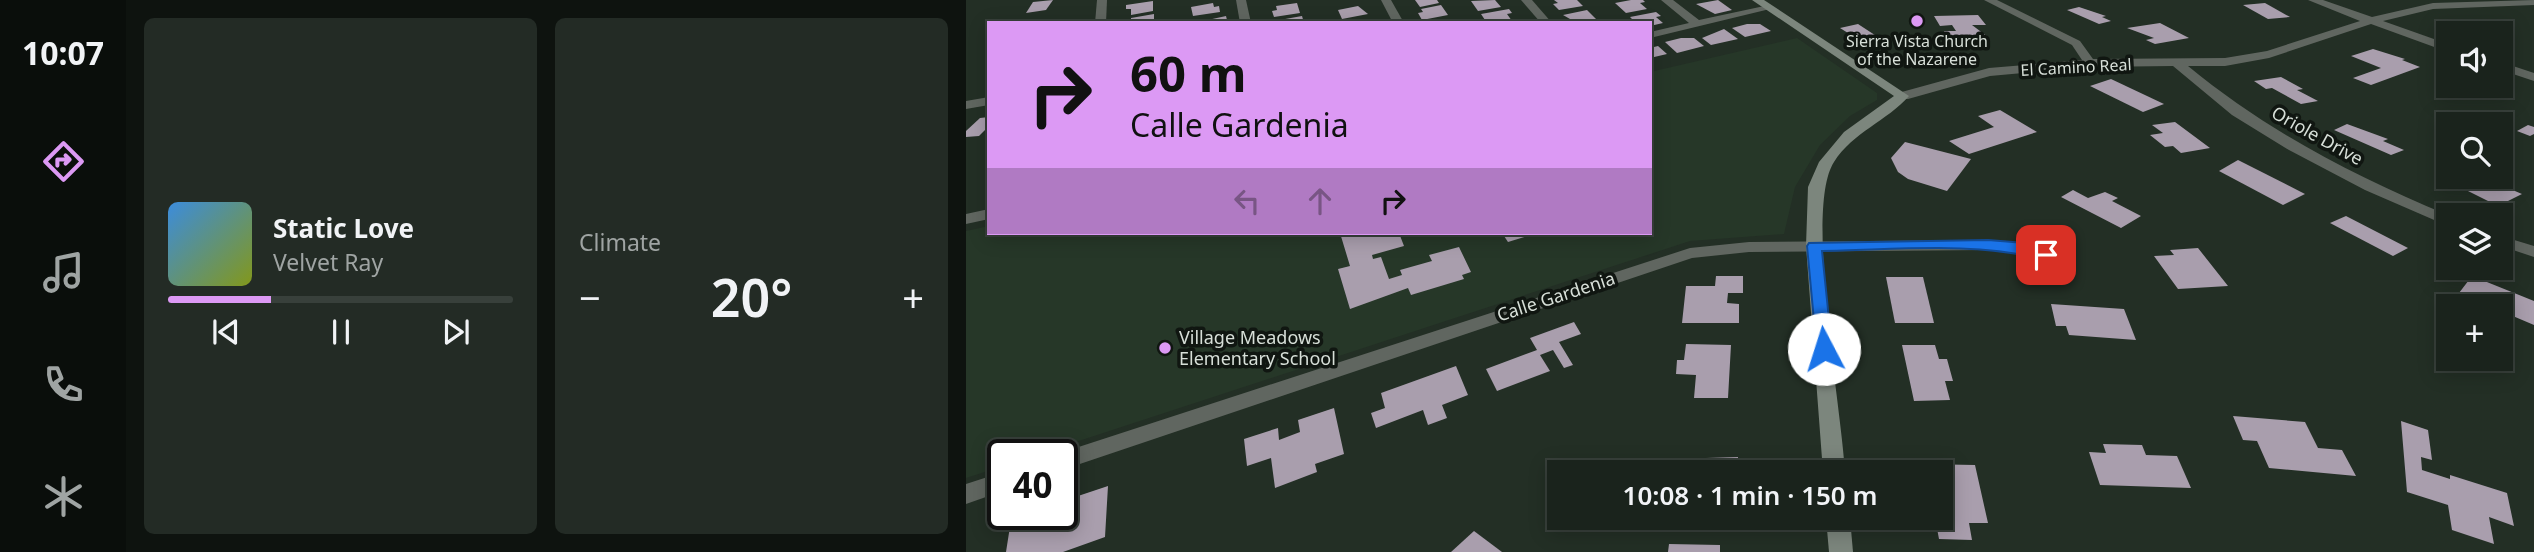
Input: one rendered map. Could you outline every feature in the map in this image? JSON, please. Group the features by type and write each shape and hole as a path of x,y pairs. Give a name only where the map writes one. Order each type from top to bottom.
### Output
{"street":[{"path":"1100,21 1102,0"},
{"path":"1241,0 1246,21"},
{"path":"1386,0 1398,21"},
{"path":"1526,0 1545,21"},
{"path":"1666,0 1697,24"},
{"path":"1758,0 1903,96"},
{"path":"1989,0 2076,43 2090,63"},
{"path":"2313,0 2436,44"},
{"name":"El Camino Real","path":"1833,460 1814,246 1815,187 1826,162 1849,135 1903,96 1989,72 2090,63 2178,65 2225,62 2269,54 2370,21 2433,6 2534,2"},
{"path":"1652,35 1769,8"},
{"name":"Oriole Drive","path":"2178,65 2245,117 2300,150 2349,177 2436,216"},
{"path":"2513,70 2534,77"},
{"path":"966,105 987,101"},
{"path":"966,219 987,214"},
{"name":"Calle Gardenia","path":"1078,456 1690,253 1749,247 1988,245 2025,248 2067,261"},
{"path":"2513,245 2534,252"},
{"path":"966,494 987,487"},
{"path":"1839,530 1841,552"}],"shaded area":[{"name":"Village Meadows Elementary School","path":"1797,38 1877,93 1877,100 1850,116 1820,145 1795,187 1784,234 1690,241 1078,441 1078,439 987,439 987,471 966,478 966,231 987,226 987,235 1652,235 1652,72"}],"building":[{"path":"1053,0 1046,10 1026,13 1033,2"},
{"path":"1415,0 1437,0 1439,3 1420,7"},
{"path":"1495,0 1501,7 1478,11 1471,1"},
{"path":"1554,0 1577,0 1583,6 1559,10 1553,4 1558,3"},
{"path":"1643,0 1645,2 1640,3 1647,9 1626,13 1615,3"},
{"path":"1718,0 1732,10 1715,14 1696,4"},
{"path":"1153,1 1153,11 1131,15 1131,9 1126,9 1126,5"},
{"path":"1213,3 1214,7 1219,6 1220,12 1193,16 1191,7"},
{"path":"1297,3 1300,13 1274,17 1272,11 1277,10 1276,6"},
{"path":"2265,3 2290,17 2268,19 2243,5"},
{"path":"1441,5 1448,15 1422,20 1418,13 1423,12 1421,9"},
{"path":"1358,6 1368,14 1342,19 1338,10"},
{"path":"2079,7 2106,16 2102,17 2111,21 2099,24 2067,10"},
{"path":"1509,9 1512,13 1507,14 1512,21 1486,21 1481,14"},
{"path":"1587,10 1598,21 1574,21 1563,15"},
{"path":"1656,12 1661,16 1656,17 1663,23 1652,26 1652,21 1634,21 1630,17"},
{"path":"1154,14 1154,21 1131,21 1131,18"},
{"path":"1978,15 1986,25 1972,25 1988,37 1949,39 1944,31 1956,31 1952,25 1940,26 1934,16"},
{"path":"1226,16 1227,20 1225,21 1203,21"},
{"path":"1302,16 1303,21 1274,21"},
{"path":"2160,23 2189,38 2155,44 2146,40 2154,38 2127,28"},
{"path":"1760,24 1771,31 1745,37 1732,28"},
{"path":"1858,24 1884,41 1867,45 1840,28"},
{"path":"1724,29 1738,39 1711,45 1702,38"},
{"path":"1694,38 1704,46 1677,53 1665,42"},
{"path":"1658,46 1667,54 1652,58 1652,48"},
{"path":"2373,49 2405,59 2402,60 2420,67 2371,85 2353,78 2381,68 2351,56"},
{"path":"2281,77 2303,89 2297,90 2318,101 2301,104 2254,81"},
{"path":"2111,79 2164,104 2143,112 2090,86"},
{"path":"2000,110 2037,132 1969,154 1949,141 1994,127 1978,116"},
{"path":"987,117 987,128 979,136 966,137 966,131 980,118"},
{"path":"2175,122 2210,148 2181,153 2173,146 2165,147 2150,135 2163,133 2152,125"},
{"path":"2347,124 2388,139 2383,141 2404,150 2391,155 2334,130"},
{"path":"2528,125 2534,127 2534,134 2530,136 2517,131"},
{"path":"1905,142 1971,159 1947,191 1908,179 1898,172 1891,158"},
{"path":"2238,160 2305,194 2283,205 2219,171"},
{"path":"2464,189 2510,189 2522,194 2504,203 2492,203"},
{"path":"2073,190 2088,198 2105,192 2118,198 2112,201 2141,216 2121,228 2061,197"},
{"path":"2346,216 2408,248 2393,256 2330,223"},
{"path":"1341,235 1400,235 1404,246 1372,255 1373,259 1381,257 1389,279 1402,275 1400,270 1432,261 1429,255 1459,247 1471,272 1462,275 1464,279 1411,295 1408,288 1350,309 1338,269 1350,266"},
{"path":"1503,235 1531,235 1508,242"},
{"path":"2198,248 2228,286 2178,289 2154,256 2174,255 2170,250"},
{"path":"1716,276 1743,276 1743,293 1728,293 1727,303 1739,304 1739,323 1682,323 1686,286 1715,286"},
{"path":"1886,277 1923,277 1934,323 1895,323"},
{"path":"2469,280 2482,280 2534,301 2534,325 2513,316 2513,294 2459,293"},
{"path":"2051,304 2124,309 2136,340 2069,335 2066,326 2056,326"},
{"path":"1574,322 1581,334 1559,342 1573,365 1564,368 1553,350 1540,355 1550,371 1497,391 1486,369 1537,350 1530,338"},
{"path":"1686,344 1731,345 1728,398 1694,398 1696,375 1676,374 1677,360 1684,360"},
{"path":"1902,345 1935,345 1939,359 1947,359 1953,381 1945,381 1950,400 1914,401"},
{"path":"1456,366 1468,395 1442,405 1447,418 1428,425 1423,410 1376,428 1371,413 1385,408 1381,393"},
{"path":"1334,408 1344,454 1315,464 1317,472 1275,488 1271,458 1247,466 1244,439 1278,428 1279,440 1300,432 1298,420"},
{"path":"2233,416 2305,422 2318,448 2342,450 2356,476 2269,468 2257,441 2243,440"},
{"path":"2401,421 2428,430 2432,460 2421,457 2422,470 2450,479 2450,475 2507,493 2514,526 2489,517 2494,544 2452,530 2448,505 2407,492"},
{"path":"2103,444 2142,445 2146,455 2177,456 2191,488 2100,485 2089,452 2106,453"},
{"path":"1738,457 1738,460 1706,460"},
{"path":"1953,465 1975,465 1988,523 1969,523 1972,540 1939,539 1937,530 1953,530"},
{"path":"1108,486 1105,537 1063,552 1006,552 1009,530 1078,530 1078,496"},
{"path":"1474,531 1502,552 1451,552"},
{"path":"1669,544 1720,545 1720,552 1668,552"}],"place":[{"name":"Sierra Vista Church of the Nazarene","path":"1917,21"},
{"name":"Village Meadows Elementary School","path":"1165,348"}],"route":[{"path":"1824,349 1814,246 1988,245 2025,248 2046,255"}]}
